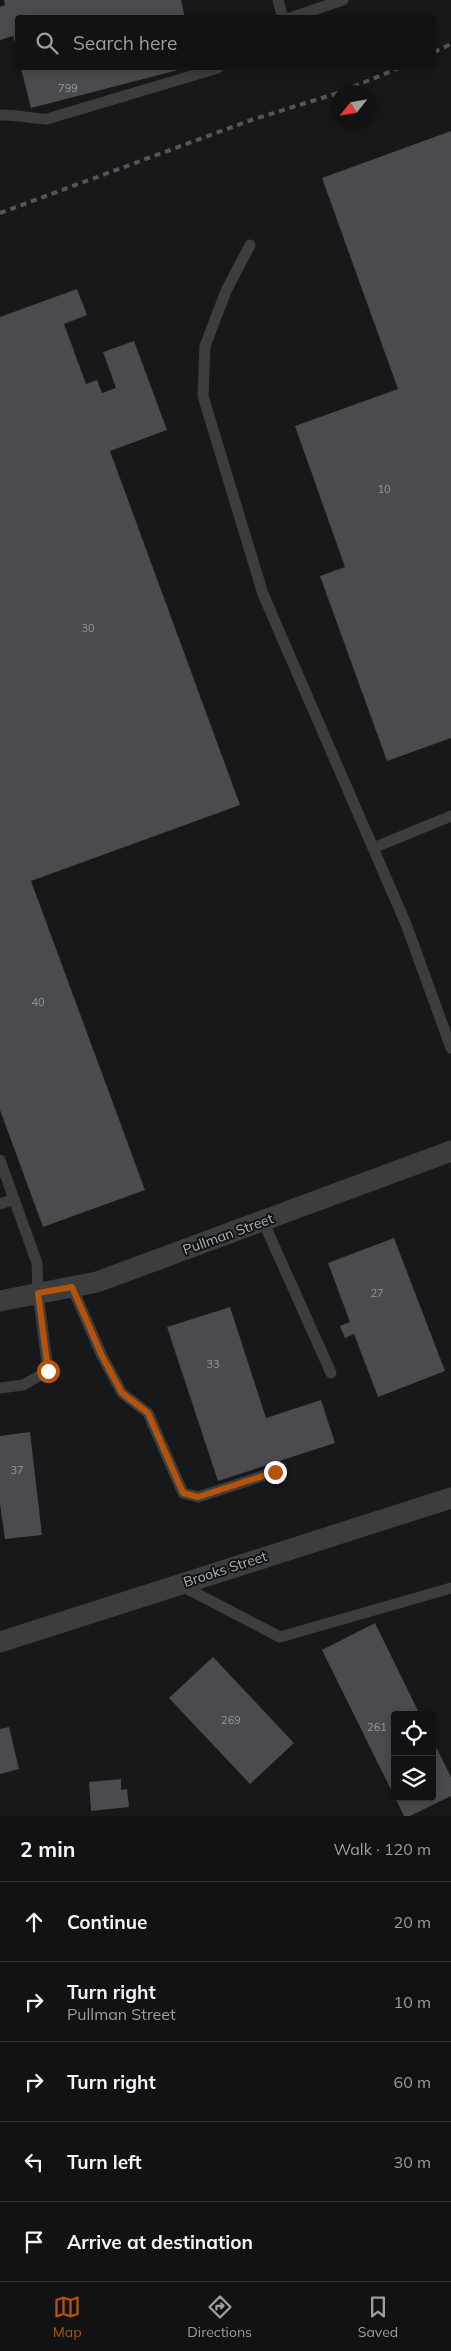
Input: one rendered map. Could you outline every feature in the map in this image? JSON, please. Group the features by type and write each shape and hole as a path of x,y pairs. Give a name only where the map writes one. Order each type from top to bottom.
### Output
{"street":[{"name":"Pullman Street","path":"0,1301 97,1282 451,1151"},
{"name":"Brooks Street","path":"0,1642 451,1498"}],"lane":[{"path":"278,0 282,15"},
{"path":"299,15 342,0"},
{"path":"0,115 11,114 28,119 48,119 211,70"},
{"path":"250,246 226,291 205,346 203,396 263,594 406,924 451,1048"},
{"path":"373,848 451,816"},
{"path":"0,1160 37,1263 38,1293 48,1371 23,1385 0,1388"},
{"path":"0,1204 14,1199"},
{"path":"263,1221 331,1373"},
{"path":"72,1287 102,1356 122,1393 148,1413 183,1493 198,1497 275,1472"},
{"path":"178,1584 280,1638 451,1588"}],"building":[{"path":"4,0 181,0 184,15 15,15 15,44 13,36 0,40 0,7 5,5"},
{"path":"22,70 178,70 31,108"},
{"path":"451,131 451,738 387,761 320,576 345,567 295,426 398,389 322,178"},
{"path":"77,289 87,315 64,324 86,384 97,380 102,393 116,388 103,352 134,341 167,430 110,451 240,805 31,881 145,1190 43,1227 0,1110 0,317"},
{"path":"394,1238 445,1371 378,1397 354,1334 345,1338 340,1326 350,1322 328,1263"},
{"path":"230,1307 266,1418 321,1400 335,1443 218,1481 167,1327"},
{"path":"30,1432 42,1535 5,1539 0,1504 0,1436"},
{"path":"375,1623 418,1711 391,1711 391,1790 322,1650"},
{"path":"213,1657 294,1743 250,1784 169,1698"},
{"path":"9,1727 19,1769 0,1774 0,1729"},
{"path":"436,1747 451,1777 451,1796 410,1816 404,1816 397,1801 436,1801"},
{"path":"121,1779 121,1790 127,1789 129,1807 91,1811 89,1782"}],"railway":[{"path":"436,51 451,44"},
{"path":"357,85 394,70"},
{"path":"0,213 251,120 331,95"}],"route":[{"path":"48,1371 38,1293 72,1287 102,1356 122,1393 148,1413 183,1493 198,1497 275,1472"}]}
